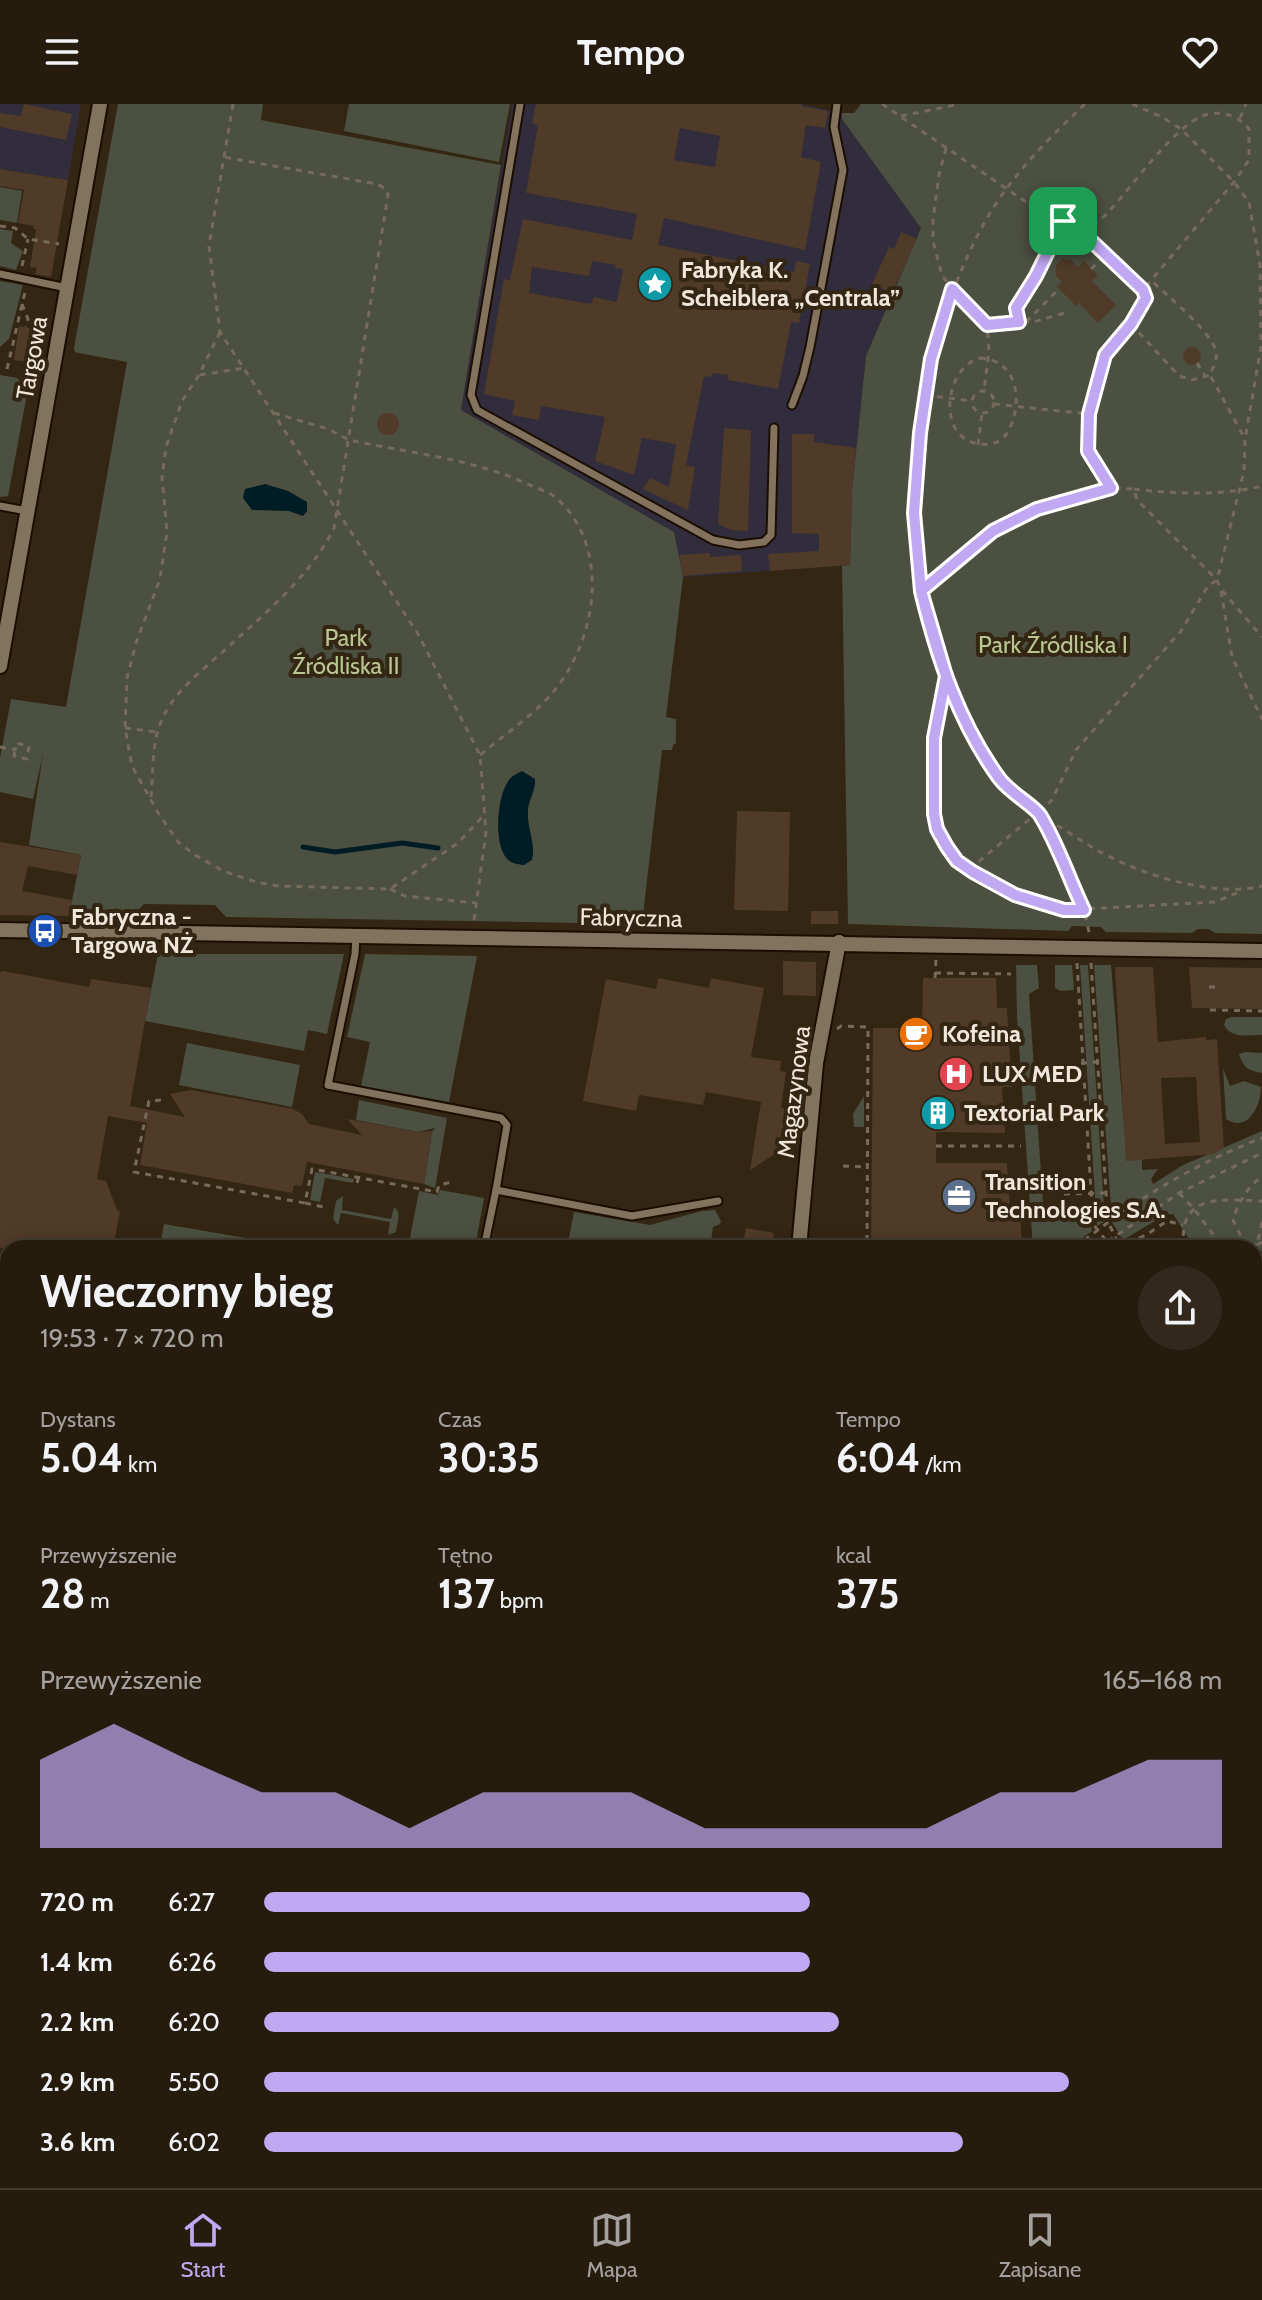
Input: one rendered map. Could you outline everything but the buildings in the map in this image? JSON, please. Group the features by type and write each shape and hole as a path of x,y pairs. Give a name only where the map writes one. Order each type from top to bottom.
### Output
{"street":[{"name":"Targowa","path":"0,666 100,104"},
{"name":"Fabryczna","path":"0,930 1262,951"},
{"name":"Magazynowa","path":"800,1240 816,1063 839,942"}],"lane":[{"path":"520,104 471,395 477,410 713,540 739,545 764,542 771,535 774,428"},
{"path":"792,405 807,362 843,170 834,127 837,104"},
{"path":"0,274 67,288"},
{"path":"0,506 27,511"},
{"path":"356,935 355,954 328,1085 501,1118 507,1125 486,1240"},
{"path":"496,1190 632,1216 718,1201"}],"path":[{"path":"233,104 209,246 220,332 418,634 480,755 486,832 474,937"},
{"path":"882,104 1007,189 1084,234 1143,290 1146,298 1131,324 1105,355 1089,414 1088,451 1111,488"},
{"path":"900,117 960,104"},
{"path":"1085,104 1054,134 1007,189 982,226 952,289 931,359 925,395 914,513 921,591 946,676 973,736 1011,792 1114,861 1181,882 1242,891"},
{"path":"973,872 977,863 1052,800 1076,750 1181,631 1208,586 1217,580 1244,471 1245,439 1261,347 1260,265 1249,202 1234,182 1181,129 1132,104"},
{"path":"1240,118 1246,104"},
{"path":"1084,234 1109,212 1181,129 1204,115 1240,118 1249,129 1249,160 1143,290"},
{"path":"946,148 939,175 933,241 942,276 987,325 988,358 984,391"},
{"path":"151,797 157,732 165,713 179,693 281,599 326,543 334,528 386,208 386,189 377,184 223,157"},
{"path":"1019,322 1016,308 1063,221"},
{"path":"0,226 15,228 28,239 63,245"},
{"path":"7,369 22,304 28,239"},
{"path":"1091,269 1106,254"},
{"path":"1131,324 1179,376 1192,380 1208,375 1216,356 1208,336 1152,281"},
{"path":"1026,322 1059,289"},
{"path":"22,304 28,319 26,327"},
{"path":"987,325 1026,322 1068,312"},
{"path":"220,332 182,401 166,447 162,477 167,521 164,553 156,593 136,643 127,678 125,728 132,766 178,842 209,864 237,877 278,886 390,889 405,896 477,903"},
{"path":"988,358 1004,365 1012,376 1015,393 1007,434 997,442 978,445 968,442 953,423 952,398 956,377 973,360 988,358"},
{"path":"1197,363 1208,375 1245,439"},
{"path":"199,375 244,368"},
{"path":"982,413 974,408 972,401 975,395 984,391"},
{"path":"982,413 991,410 994,404 990,394 984,391"},
{"path":"925,395 972,401"},
{"path":"994,404 1089,414"},
{"path":"274,413 328,429 349,440 504,472 554,496 579,527 593,574 591,605 583,639 563,679 546,700 480,755"},
{"path":"978,445 982,413"},
{"path":"921,591 993,531 1037,509 1111,488 1178,494 1238,491 1262,486"},
{"path":"1134,489 1137,500 1217,580 1232,657 1262,719"},
{"path":"1220,588 1262,637"},
{"path":"946,676 934,738 934,814 937,829 947,847 957,861 973,872 1015,895 1064,910 1215,902 1262,886"},
{"path":"125,728 157,732"},
{"path":"16,743 29,746 27,759 14,756 15,750 16,743"},
{"path":"0,747 15,750"},
{"path":"1038,812 1084,910 1090,936"},
{"path":"390,889 458,843 484,815"},
{"path":"936,959 935,976 1011,974"},
{"path":"1077,960 1093,1224 1106,1240"},
{"path":"1091,960 1108,1222 1117,1240"},
{"path":"1209,987 1217,987"},
{"path":"1210,1010 1262,1011"},
{"path":"862,1027 868,1027 867,1240"},
{"path":"1057,1065 1098,1062"},
{"path":"161,1100 149,1101 134,1172 328,1208"},
{"path":"1085,1240 1108,1222 1194,1169 1262,1138"},
{"path":"936,1146 1021,1146"},
{"path":"1108,1240 1179,1193 1262,1153"},
{"path":"843,1166 867,1167"},
{"path":"305,1203 312,1169 359,1174 437,1192 439,1185 452,1182"},
{"path":"357,1183 359,1174"},
{"path":"1243,1240 1233,1220 1241,1201 1262,1176"},
{"path":"1064,1194 1106,1193"},
{"path":"1179,1193 1217,1240"},
{"path":"1182,1240 1183,1225 1194,1209 1208,1202 1262,1201"},
{"path":"1135,1240 1167,1221 1183,1225"}],"shaded area":[{"path":"0,104 81,104 68,180 0,169"},
{"path":"512,104 801,104 842,113 842,119 921,227 866,356 852,490 850,565 683,577 674,532 461,410"}],"green space":[{"name":"Park Źródliska II","path":"118,104 263,104 261,120 501,165 461,410 674,532 683,577 666,717 676,719 676,743 672,750 662,750 642,924 226,917 215,905 144,904 130,918 69,916 81,855 29,845 43,754 33,799 0,792 0,758 11,699 66,707 127,362 75,352 74,348"},
{"path":"349,104 510,104 499,162 344,131"},
{"name":"Park Źródliska I","path":"861,104 1262,104 1262,934 1215,933 1208,929 1198,929 1192,933 1106,932 1101,927 1072,926 1068,931 848,924 842,566 850,565 852,490 866,356 921,228 842,119 842,113 854,113"},
{"path":"0,187 22,191 17,223 0,220"},
{"path":"0,229 13,231 11,243 23,251 16,270 0,266"},
{"path":"0,281 23,285 9,339 0,347"},
{"path":"0,375 17,378 28,389 8,496 0,497"},
{"path":"158,954 344,954 327,1034 308,1030 304,1051 145,1021"},
{"path":"365,954 477,956 449,1102 361,1086 370,1042 347,1037"},
{"path":"1016,965 1037,965 1039,988 1029,994 1044,1218 1089,1217 1092,1231 1080,1240 1032,1240"},
{"path":"1055,965 1072,965 1074,990 1055,988"},
{"path":"1080,965 1088,965 1105,1221 1097,1226"},
{"path":"1094,965 1111,965 1127,1160 1142,1159 1142,1170 1158,1169 1151,1179 1153,1184 1183,1165 1262,1131 1262,1240 1189,1240 1173,1214 1165,1215 1123,1240 1112,1222"},
{"path":"1262,1017 1262,1035 1231,1032 1224,1025 1226,1019"},
{"path":"187,1043 300,1065 292,1107 179,1085"},
{"path":"1262,1053 1262,1073 1244,1065 1239,1054"},
{"path":"1223,1068 1230,1086 1244,1081 1261,1087 1256,1109 1241,1123 1226,1119"},
{"path":"864,1096 864,1127 854,1127 853,1114"},
{"path":"359,1100 447,1118 435,1188 424,1184 435,1128 418,1132 356,1120"},
{"path":"315,1172 354,1179 353,1183 325,1178 320,1202 310,1200"},
{"path":"440,1190 484,1198 476,1240 410,1240 419,1191 438,1195"},
{"path":"343,1196 342,1210 391,1219 394,1207 398,1215 396,1232 388,1235 390,1222 341,1213 338,1225 333,1219 336,1201"},
{"path":"715,1210 721,1221 713,1227 711,1240 569,1240 574,1212 650,1225"},
{"path":"164,1224 258,1240 161,1240"}],"water":[{"path":"265,484 288,491 307,502 307,511 303,516 289,511 252,510 243,498 245,489"},
{"path":"522,771 535,779 528,812 533,854 532,860 524,865 511,862 505,856 498,824 504,791 510,779"}],"waterway":[{"path":"303,847 335,852 402,843 438,848"}],"place":[{"name":"Fabryka K. Scheiblera „Centrala”","path":"655,284"},
{"name":"Fabryczna - Targowa NŻ","path":"45,931"},
{"name":"Kofeina","path":"916,1034"},
{"name":"LUX MED","path":"956,1074"},
{"name":"Textorial Park","path":"938,1113"},
{"name":"Transition Technologies S.A.","path":"959,1196"}],"route":[{"path":"1063,221 1016,308 1019,322 987,325 952,289 931,359 920,433 914,513 921,591 946,676 934,738 933,790 937,829 957,861 996,887 1064,910 1084,910 1038,812 1011,792 999,778 973,736 946,676 926,613 921,591 993,531 1037,509 1111,488 1088,451 1089,414 1105,355 1131,324 1146,298 1143,290 1084,234 1063,221"}]}
